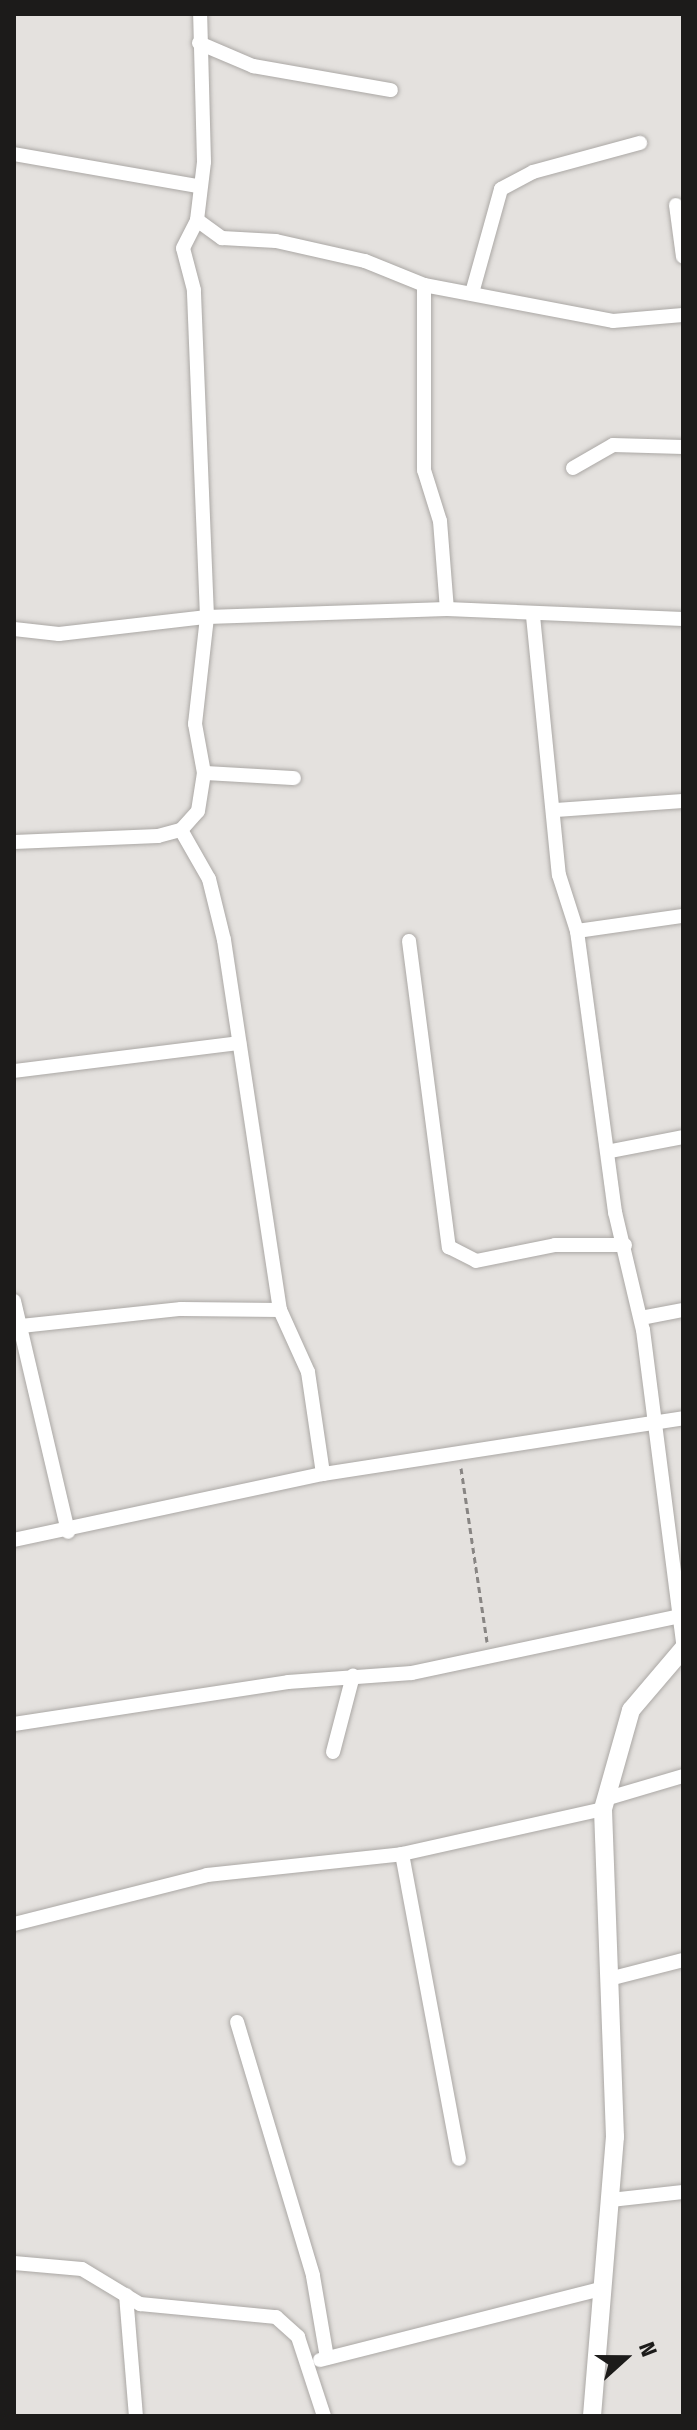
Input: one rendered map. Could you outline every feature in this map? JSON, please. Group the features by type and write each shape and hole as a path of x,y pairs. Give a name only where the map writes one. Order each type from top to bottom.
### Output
{"street":[{"path":"15,845 181,830 198,811 204,773 195,724 207,617 194,290 183,248 197,220 200,14"},
{"path":"199,43 253,66 391,90"},
{"path":"472,293 501,189 533,172 640,143"},
{"path":"14,154 198,186"},
{"path":"676,205 683,257"},
{"path":"197,220 222,238 276,241 365,261 424,285 613,321 683,315"},
{"path":"424,285 424,470 440,521 447,609"},
{"path":"573,468 613,445 683,447"},
{"path":"14,629 107,632 207,617 447,609 533,616 683,619"},
{"path":"533,616 556,810 559,875 577,931 625,1245 641,1318 650,1421 675,1617 683,1642"},
{"path":"204,773 294,778"},
{"path":"556,810 683,801"},
{"path":"181,830 209,879 239,1043 280,1310 308,1372 323,1474"},
{"path":"577,931 683,916"},
{"path":"409,941 449,1247 476,1261 555,1245 625,1245"},
{"path":"14,1071 239,1043"},
{"path":"611,1151 683,1137"},
{"path":"14,1301 68,1532"},
{"path":"20,1334 181,1309 280,1310"},
{"path":"641,1318 683,1310"},
{"path":"14,1540 68,1532 323,1474 683,1418"},
{"path":"14,1724 490,1658 675,1617"},
{"path":"592,2416 597,2290 611,2200 604,1804 631,1710 683,1649"},
{"path":"333,1752 353,1676"},
{"path":"14,1924 207,1875 402,1854 604,1804 683,1776"},
{"path":"402,1854 459,2159"},
{"path":"609,1979 683,1960"},
{"path":"237,2022 313,2276 327,2358"},
{"path":"611,2200 683,2192"},
{"path":"15,2259 82,2269 126,2295 157,2307 276,2317 298,2337 324,2416"},
{"path":"308,2364 597,2290"},
{"path":"126,2295 136,2416"}],"path":[{"path":"458,1452 490,1658"}]}
